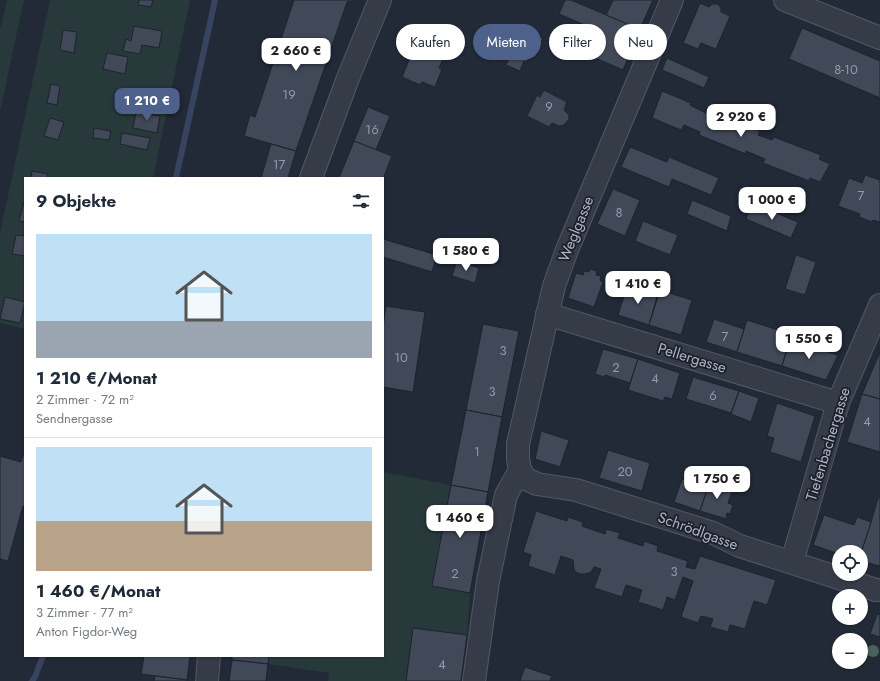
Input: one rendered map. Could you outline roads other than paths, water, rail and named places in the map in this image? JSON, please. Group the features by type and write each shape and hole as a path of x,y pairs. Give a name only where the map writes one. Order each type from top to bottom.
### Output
{"street":[{"path":"311,177 348,78 380,0"},
{"name":"Weglgasse","path":"520,470 518,444 554,286 567,250 672,0"},
{"path":"785,0 880,38"},
{"name":"Tiefenbachergasse","path":"792,562 838,403 880,305"},
{"name":"Pellergasse","path":"547,314 838,403"},
{"path":"474,681 488,581 506,495 520,470"},
{"name":"Schrödlgasse","path":"520,470 526,479 536,484 576,490 713,533 740,546 880,590"},
{"path":"207,681 210,657"}],"waterway":[{"path":"176,177 215,0"},
{"path":"32,681 43,657"}]}
